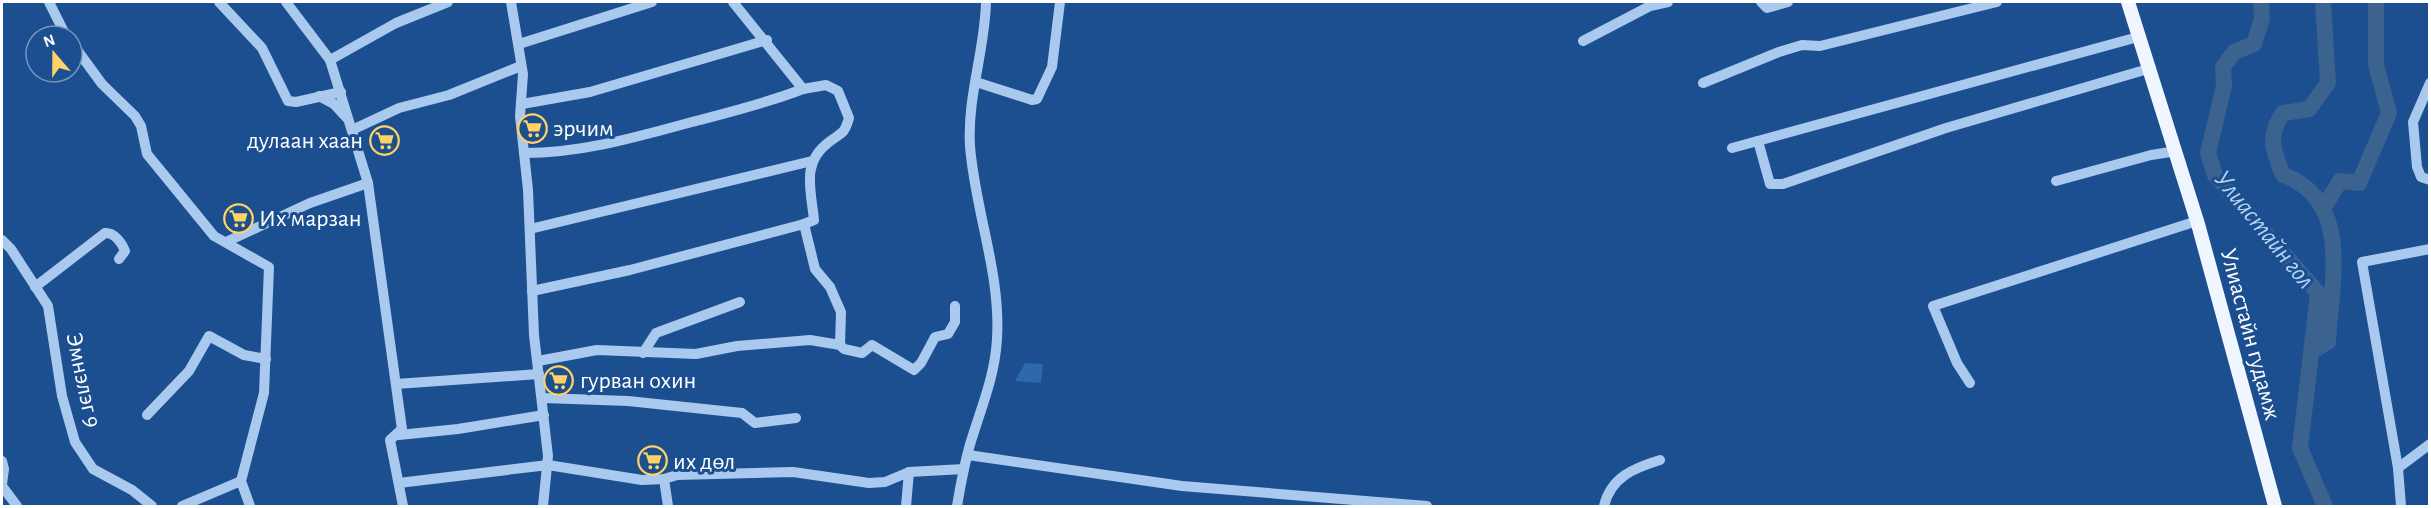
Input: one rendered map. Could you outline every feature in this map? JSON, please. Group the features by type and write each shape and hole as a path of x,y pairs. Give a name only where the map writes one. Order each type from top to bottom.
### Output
{"main road":[{"name":"Улиастайн гудамж","path":"2128,2 2197,221 2275,507"}],"street":[{"path":"49,2 60,24"},
{"path":"219,2 262,48 288,100 296,102 341,92"},
{"path":"286,2 330,60 368,183 402,429 399,435"},
{"path":"330,60 396,23 448,2"},
{"path":"511,2 521,66 520,116 530,229 532,291 548,465 543,507"},
{"path":"519,44 652,2"},
{"path":"734,2 767,40 803,89"},
{"path":"957,507 964,469 992,381 998,316 996,286 970,146 970,115 985,34 986,2"},
{"path":"976,82 1032,100 1037,99 1052,67 1060,2"},
{"path":"1583,41 1650,6 1668,2"},
{"path":"1761,2 1767,8 1788,2"},
{"path":"1703,83 1802,45 1820,46 1997,2"},
{"path":"1732,148 2138,37"},
{"path":"522,104 590,92 767,40"},
{"path":"84,59 102,84 135,116 141,126 147,154 214,236 269,267 264,393 241,481 250,507"},
{"path":"350,125 399,108 449,95 521,66"},
{"path":"1758,141 1770,184 1783,184 1946,128 2148,69"},
{"path":"2430,83 2413,122 2416,167 2421,177 2430,180"},
{"path":"524,153 561,153 631,138 772,101 803,89 826,85 838,91 849,118 845,132 819,150 809,165 814,220 630,270 532,291"},
{"path":"316,96 334,104 350,125"},
{"path":"2056,182 2151,155 2176,151"},
{"path":"530,229 812,161"},
{"path":"225,242 310,203 368,183"},
{"path":"1970,383 1957,363 1933,306 2197,221"},
{"path":"804,224 815,268 830,287 841,312 840,345"},
{"path":"35,286 105,233 114,236 123,247 125,251 119,259"},
{"name":"Эмнэлэг 9","path":"2,240 11,249 48,306 62,396 75,441 93,469 132,490 152,507"},
{"path":"2401,507 2398,468 2362,262 2430,249"},
{"path":"643,353 656,333 740,302"},
{"path":"538,361 597,351 696,354 736,346 810,340 840,345 844,349 862,353 872,345 914,370 921,363 935,337 948,334 955,322 955,306"},
{"path":"147,415 189,371 209,336 244,354 266,359"},
{"path":"396,384 539,374"},
{"path":"543,398 628,401 742,413 755,423 796,418"},
{"path":"403,507 390,440 399,435 458,429 544,415"},
{"path":"2398,468 2430,444"},
{"path":"968,455 1182,486 1427,507"},
{"path":"1604,507 1607,493 1617,481 1635,468 1660,460"},
{"path":"2,461 4,469 2,485 17,507"},
{"path":"399,483 548,465 642,480 664,479 677,475 793,472 869,483 885,482 909,472 964,469"},
{"path":"906,507 909,472"},
{"path":"664,479 668,507"},
{"path":"182,507 241,481"}],"shaded area":[{"path":"1025,363 1043,364 1041,383 1015,381"}],"waterway":[{"name":"Улиастайн гол","path":"2261,2 2262,19 2254,44 2234,52 2223,67 2224,86 2208,153 2215,175 2318,293 2300,448 2325,506"},
{"path":"2313,351 2328,342 2334,270 2329,224 2320,203 2305,187 2283,175 2274,151 2273,136 2283,113 2309,109 2328,83 2323,2"},
{"path":"2324,207 2340,181 2359,183 2389,113 2376,65 2376,2"}],"place":[{"name":"эрчим","path":"532,128"},
{"name":"дулаан хаан","path":"384,140"},
{"name":"Их марзан","path":"238,218"},
{"name":"гурван охин","path":"559,380"},
{"name":"их дөл","path":"652,461"}]}
